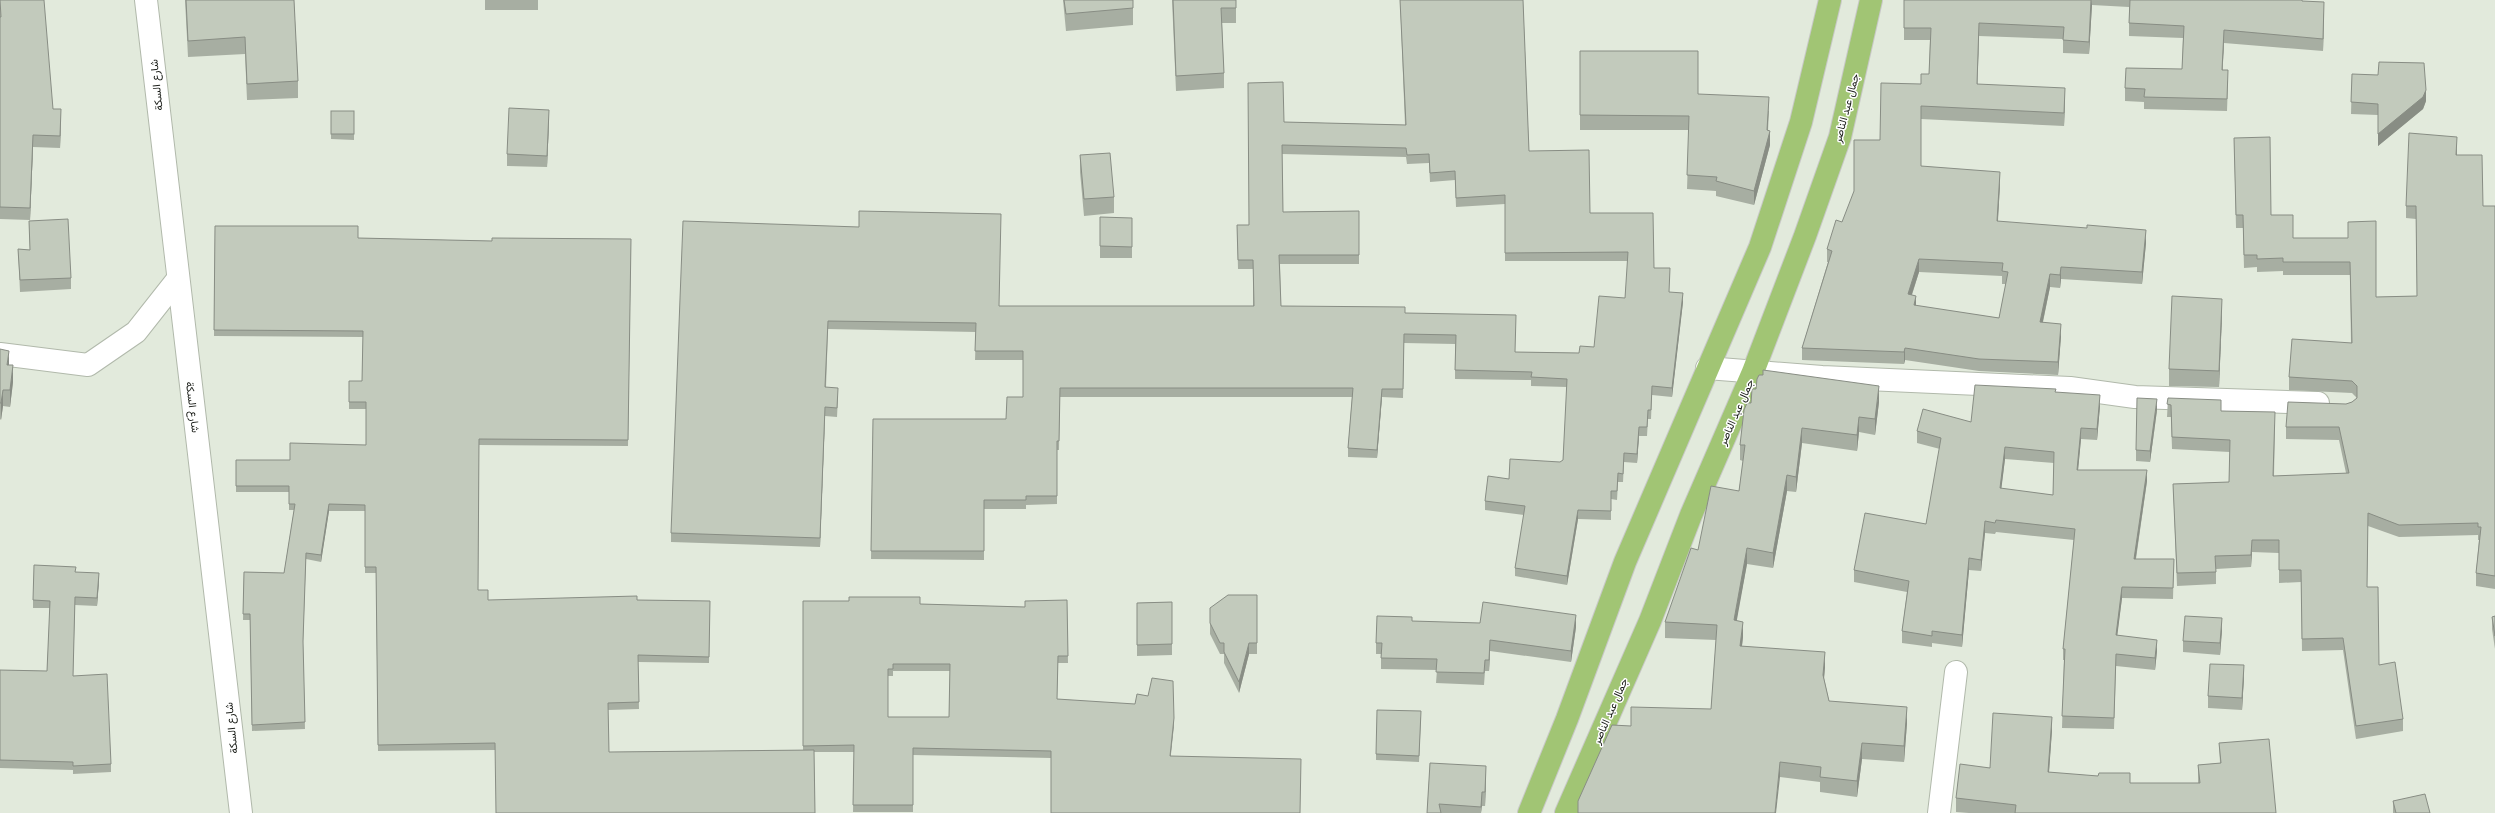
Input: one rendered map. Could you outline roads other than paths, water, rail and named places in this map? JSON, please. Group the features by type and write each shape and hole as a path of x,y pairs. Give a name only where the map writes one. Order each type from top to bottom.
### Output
{"main road":[{"path":"1529,813 1568,719 1625,562 1760,247 1801,122 1830,0"},
{"name":"جمال عبد الناصر","path":"1566,813 1650,621 1691,515 1753,372 1840,137 1871,0"}],"street":[{"name":"شارع السكة","path":"146,0 177,280 216,591 241,813"},
{"path":"0,354 88,365 136,332 177,280"},
{"path":"1707,368 1753,372 2070,388 2135,397 2339,404"},
{"path":"1939,813 1956,672"}]}
